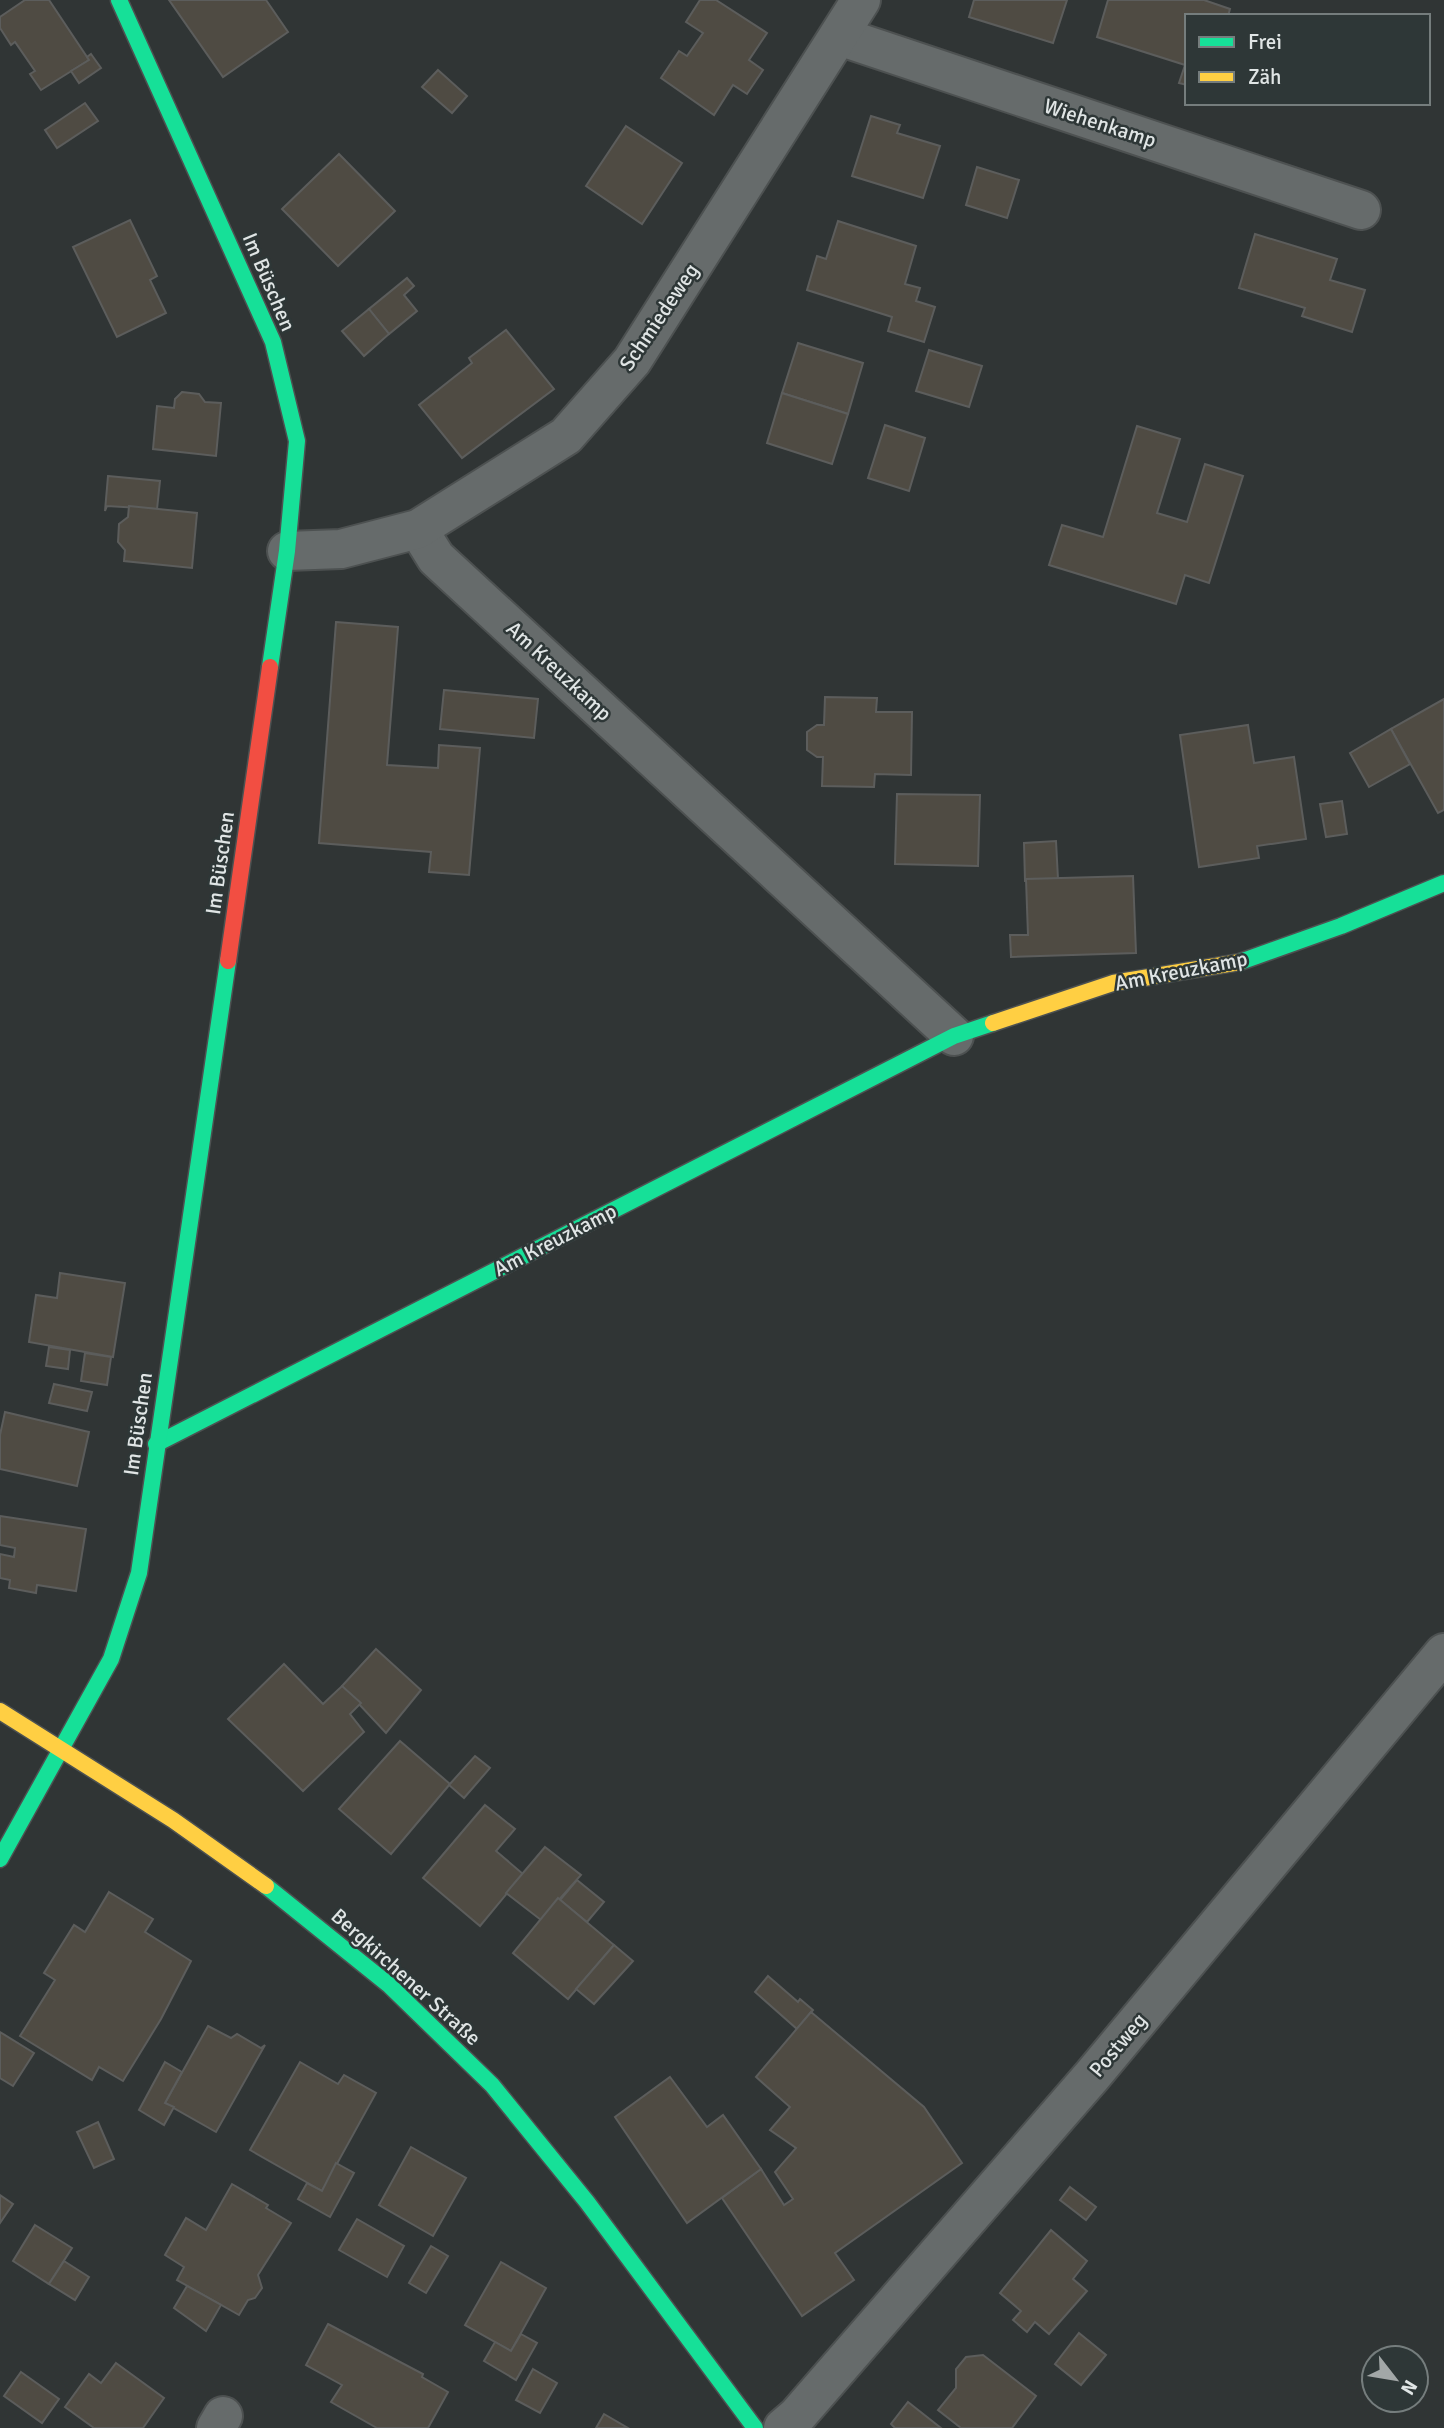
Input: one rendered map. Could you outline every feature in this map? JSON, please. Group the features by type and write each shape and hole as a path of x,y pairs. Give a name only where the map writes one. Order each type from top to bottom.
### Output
{"street":[{"name":"Im Büschen","path":"0,1858 111,1659 139,1573 287,551 297,441 273,342 119,0"},
{"name":"Schmiedeweg","path":"287,551 341,549 418,528 566,436 632,361 861,0"},
{"name":"Wiehenkamp","path":"839,36 1361,210"},
{"name":"Am Kreuzkamp","path":"418,528 436,558 954,1036"},
{"name":"Am Kreuzkamp","path":"156,1444 954,1036 1113,983 1232,965 1341,926 1444,883"},
{"name":"Postweg","path":"783,2428 797,2416 1092,2076 1444,1653"},
{"name":"Bergkirchener Straße","path":"0,1711 62,1748 284,1898 373,1970 441,2032 566,2173 755,2428"}],"building":[{"path":"25,0 49,0 89,60 41,90 30,74 35,71 15,42 11,45 0,28 0,17"},
{"path":"169,0 266,0 288,32 223,77"},
{"path":"700,0 716,0 767,33 749,60 763,70 747,94 733,85 714,115 661,78 679,51 687,56 703,33 686,22"},
{"path":"974,0 1067,0 1053,43 969,17"},
{"path":"1108,0 1204,0 1230,9 1229,14 1185,14 1185,65 1097,37"},
{"path":"91,54 101,68 79,83 71,71 89,60 87,57"},
{"path":"1185,65 1185,84 1179,83"},
{"path":"438,70 467,96 452,113 422,87"},
{"path":"85,103 98,121 57,148 45,130"},
{"path":"871,116 900,125 897,133 940,146 923,198 852,176"},
{"path":"626,126 682,163 642,224 586,186"},
{"path":"339,154 395,211 338,266 282,209"},
{"path":"977,167 1019,180 1007,218 966,205"},
{"path":"130,220 157,276 150,280 166,313 117,337 73,247"},
{"path":"838,221 916,246 905,284 920,288 916,301 935,307 924,342 888,331 892,317 807,290 817,256 826,259"},
{"path":"1255,234 1337,259 1330,280 1365,290 1352,332 1302,316 1305,308 1239,288"},
{"path":"407,278 414,286 404,295 417,311 389,334 369,309"},
{"path":"369,309 389,334 364,356 342,331"},
{"path":"506,330 554,389 462,458 419,405 472,363 469,358"},
{"path":"798,343 863,363 848,414 782,393"},
{"path":"929,350 982,366 969,407 916,391"},
{"path":"182,392 199,394 205,402 221,403 216,456 153,449 157,406 174,408 175,399"},
{"path":"782,393 848,414 832,464 767,443"},
{"path":"885,425 925,438 909,491 868,478"},
{"path":"1137,426 1180,439 1157,513 1187,522 1205,464 1243,476 1209,583 1185,575 1176,604 1049,565 1062,525 1103,537"},
{"path":"108,476 160,481 157,509 107,506 105,511"},
{"path":"129,506 197,513 192,568 124,561 125,550 118,542 119,524 128,517"},
{"path":"336,622 398,627 387,765 438,768 439,745 480,748 469,875 429,872 431,852 319,843"},
{"path":"444,690 538,699 534,738 440,729"},
{"path":"825,697 877,698 876,712 912,712 911,775 875,774 874,787 822,786 823,757 817,757 807,750 807,732 817,725 824,725"},
{"path":"1444,699 1444,810 1438,813 1391,729"},
{"path":"1248,725 1254,763 1294,757 1306,839 1257,846 1259,858 1199,867 1180,735"},
{"path":"1391,729 1410,764 1369,787 1350,753"},
{"path":"897,794 980,795 978,866 895,864"},
{"path":"1342,801 1347,834 1326,837 1320,804"},
{"path":"1056,841 1058,879 1025,881 1024,843"},
{"path":"1133,876 1136,953 1011,957 1010,935 1028,935 1026,879"},
{"path":"60,1273 125,1283 113,1357 29,1342 36,1295 57,1298"},
{"path":"49,1347 70,1350 68,1369 46,1366"},
{"path":"85,1353 111,1357 107,1385 81,1381"},
{"path":"54,1384 92,1392 87,1411 49,1403"},
{"path":"5,1412 89,1432 77,1486 0,1469 0,1435"},
{"path":"0,1516 86,1529 76,1591 37,1585 36,1593 9,1588 10,1580 0,1578 0,1554 14,1557 15,1548 0,1545"},
{"path":"376,1649 421,1690 386,1733 342,1686"},
{"path":"284,1664 323,1704 342,1686 361,1703 350,1714 364,1732 303,1791 228,1719"},
{"path":"400,1741 450,1784 391,1854 339,1809"},
{"path":"475,1756 490,1768 464,1798 449,1785"},
{"path":"485,1805 515,1829 496,1851 523,1874 480,1926 423,1878"},
{"path":"545,1847 581,1875 541,1920 506,1893"},
{"path":"577,1880 604,1902 587,1922 560,1900"},
{"path":"109,1892 153,1919 145,1932 191,1961 161,2019 123,2081 99,2067 92,2080 20,2036 55,1980 44,1973 74,1925 85,1932"},
{"path":"558,1898 614,1945 568,1999 513,1953"},
{"path":"614,1945 633,1961 594,2004 576,1989"},
{"path":"768,1976 798,2002 800,1999 813,2010 797,2029 755,1992"},
{"path":"811,2012 924,2107 962,2163 835,2253 854,2280 802,2316 722,2198 761,2169 784,2205 793,2199 775,2172 796,2148 770,2130 790,2107 756,2077"},
{"path":"208,2026 231,2038 237,2034 261,2048 265,2045 216,2132 165,2103"},
{"path":"0,2032 34,2053 13,2086 0,2078"},
{"path":"165,2062 182,2072 165,2103 174,2107 164,2125 139,2110"},
{"path":"300,2062 338,2084 344,2075 376,2093 322,2191 250,2150"},
{"path":"670,2077 707,2127 723,2115 761,2169 687,2223 615,2117"},
{"path":"98,2122 114,2159 94,2168 77,2132"},
{"path":"411,2147 466,2178 433,2236 379,2205"},
{"path":"336,2163 354,2173 330,2217 298,2199 307,2183 322,2191"},
{"path":"232,2184 268,2205 266,2208 291,2223 258,2275 262,2288 255,2298 248,2300 239,2315 177,2280 184,2267 165,2255 186,2218 206,2230"},
{"path":"1070,2187 1096,2207 1086,2220 1060,2200"},
{"path":"0,2195 13,2204 0,2223"},
{"path":"357,2219 404,2246 387,2277 339,2250"},
{"path":"35,2225 72,2248 49,2284 13,2261"},
{"path":"1051,2230 1087,2261 1073,2279 1087,2291 1049,2334 1035,2322 1027,2332 1013,2320 1021,2311 1000,2293"},
{"path":"431,2246 448,2256 426,2293 409,2283"},
{"path":"64,2261 89,2277 75,2300 49,2284"},
{"path":"501,2262 546,2288 511,2351 465,2325"},
{"path":"187,2286 221,2305 206,2331 174,2308"},
{"path":"328,2324 423,2374 422,2377 448,2392 428,2428 377,2428 331,2402 342,2385 306,2365"},
{"path":"1079,2333 1106,2355 1081,2385 1055,2364"},
{"path":"521,2334 537,2343 516,2380 484,2361 495,2342 511,2351"},
{"path":"983,2355 1036,2396 1012,2428 961,2428 938,2410 956,2388 956,2369 966,2357"},
{"path":"116,2363 164,2398 143,2428 94,2428 65,2407 89,2374 101,2383"},
{"path":"533,2369 557,2383 540,2413 516,2400"},
{"path":"21,2372 59,2399 42,2423 4,2396"},
{"path":"908,2402 941,2428 895,2428 891,2424"},
{"path":"604,2414 628,2428 596,2428"}],"traffic: fast":[{"path":"119,0 273,342 297,441 287,551 270,667"},
{"path":"1240,962 1341,926 1444,883"},
{"path":"0,1859 111,1659 139,1573 228,961"},
{"path":"156,1444 954,1036 993,1023"},
{"path":"266,1886 389,1985 492,2085 587,2202 755,2428"}],"traffic: slow":[{"path":"993,1023 1113,983 1240,962"},
{"path":"0,1711 173,1820 266,1886"}],"traffic: jam":[{"path":"228,961 270,667"}]}
